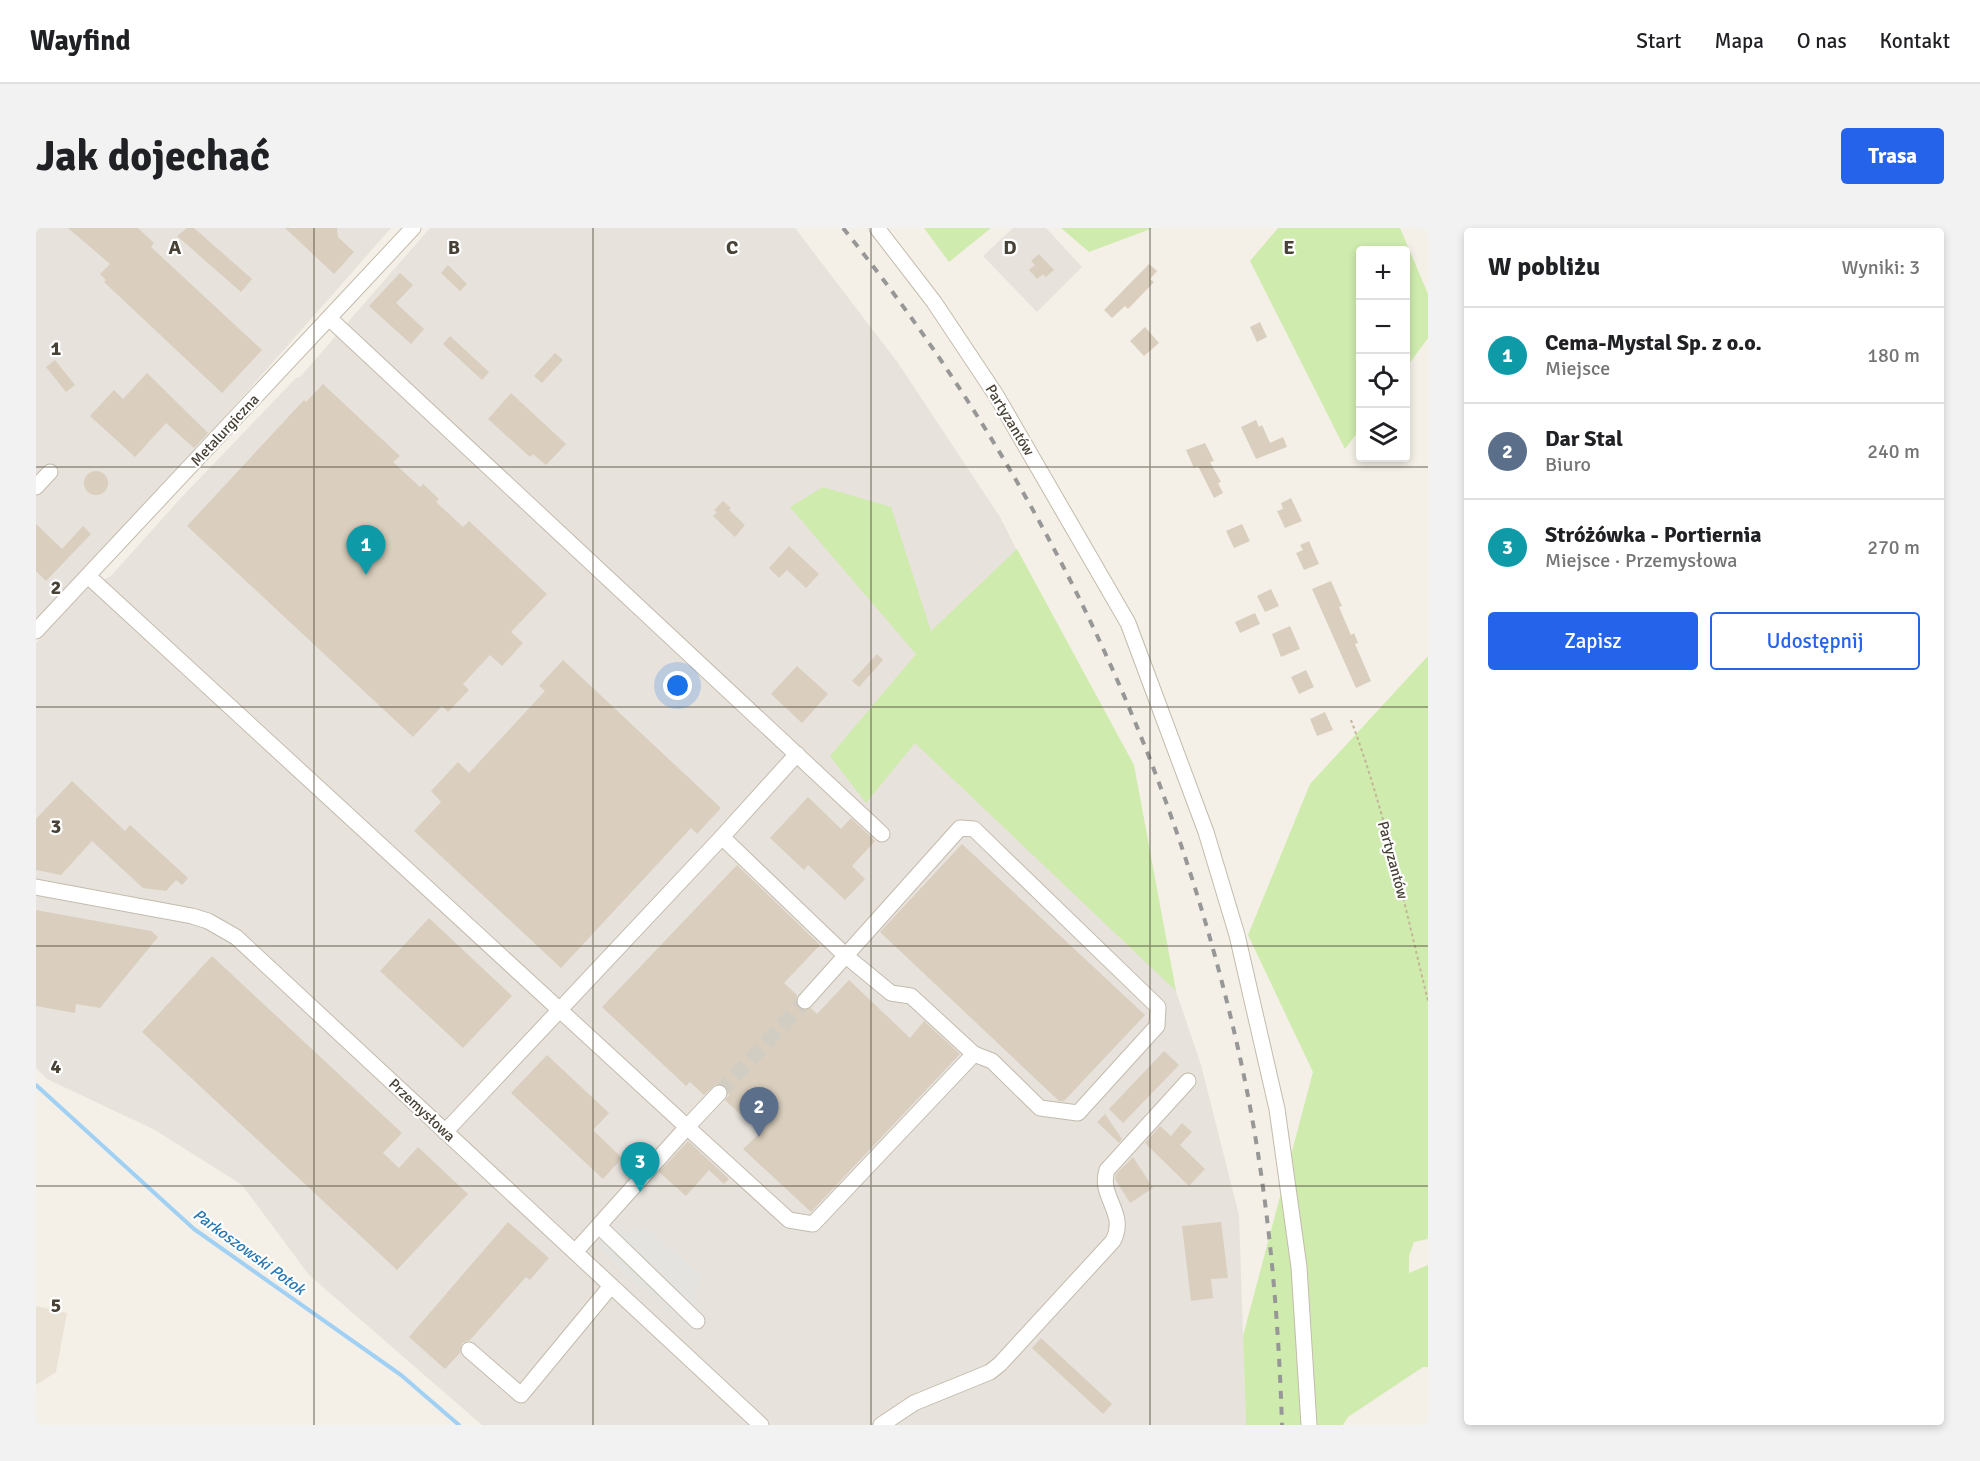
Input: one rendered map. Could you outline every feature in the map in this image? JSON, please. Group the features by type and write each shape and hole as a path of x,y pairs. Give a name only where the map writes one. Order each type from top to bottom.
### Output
{"street":[{"name":"Metalurgiczna","path":"36,631 413,228"},
{"name":"Partyzantów","path":"877,228 934,302 996,395 1128,623 1206,832 1237,935 1274,1097 1299,1267 1309,1425"},
{"path":"329,318 882,834"},
{"path":"36,487 50,472"},
{"path":"88,576 789,1221 813,1224 974,1054"},
{"path":"445,1132 797,754"},
{"path":"722,837 846,956 891,993 911,996 974,1054 992,1061 1040,1108 1078,1113 1157,1026 1158,1006 974,829 960,828 846,956 805,1001"},
{"name":"Przemysłowa","path":"36,886 176,912 208,921 253,951 761,1425"},
{"path":"881,1425 914,1403 990,1371 1000,1364 1113,1241 1117,1232 1118,1220 1105,1185 1107,1170 1188,1081"},
{"path":"575,1252 719,1093"},
{"path":"599,1226 697,1321"},
{"path":"469,1350 521,1395 611,1286"}],"path":[{"name":"Partyzantów","path":"1351,720 1397,871 1428,1001"}],"shaded area":[{"path":"36,228 391,228 224,418 163,483 149,504 36,621"},
{"path":"430,228 795,228 898,363 1000,517 1096,707 1176,991 1201,1065 1239,1215 1246,1425 482,1425 309,1275 242,1185 155,1130 47,1079 36,1068 36,643 89,587 111,576 179,500 296,378 300,377"},
{"path":"1013,228 1046,228 1082,267 1037,312 983,256"},
{"path":"618,1223 629,1235 642,1224 703,1277 694,1290 699,1295 694,1304 705,1313 687,1330 597,1246"},
{"path":"36,1306 67,1313 56,1372 36,1385"}],"green space":[{"path":"924,228 991,228 949,262"},
{"path":"1061,228 1153,228 1089,252"},
{"path":"1278,228 1400,228 1408,246 1356,246 1356,434 1345,449 1250,261"},
{"path":"1410,252 1428,294 1428,338 1410,363"},
{"path":"823,487 891,507 931,631 1017,549 1134,765 1176,991 915,743 866,803 830,756 916,654 790,507"},
{"path":"1428,656 1428,1239 1414,1242 1409,1256 1409,1273 1428,1265 1428,1367 1423,1367 1348,1417 1343,1425 1246,1425 1243,1336 1313,1072 1248,935 1310,784"}],"building":[{"path":"68,228 138,228 154,243 151,247 262,350 222,393 104,282 106,280 100,274 110,264"},
{"path":"187,228 194,228 252,279 241,292 177,236"},
{"path":"285,228 337,228 338,237 354,252 334,274"},
{"path":"1039,254 1054,270 1046,277 1043,274 1037,279 1029,270 1035,265 1031,261"},
{"path":"1149,264 1157,271 1150,279 1154,282 1128,309 1125,306 1112,318 1104,310"},
{"path":"448,265 467,284 460,291 441,273"},
{"path":"400,273 413,285 396,303 424,329 411,344 369,306"},
{"path":"1260,322 1267,337 1257,342 1250,327"},
{"path":"1145,327 1159,343 1144,356 1130,341"},
{"path":"450,336 489,372 482,380 443,344"},
{"path":"555,353 563,360 542,383 534,376"},
{"path":"55,360 75,385 66,392 46,367"},
{"path":"147,373 208,433 194,448 166,423 135,457 90,416 114,390 123,399"},
{"path":"323,384 400,456 393,462 420,487 423,484 439,499 436,502 463,527 469,521 547,594 511,632 523,643 502,666 490,655 463,684 469,690 448,712 442,706 413,737 187,526 304,400 306,402"},
{"path":"511,393 566,444 546,465 533,454 530,457 488,419"},
{"path":"1256,420 1259,427 1262,425 1270,443 1283,437 1287,447 1256,459 1241,427"},
{"path":"1205,443 1214,461 1210,462 1221,482 1218,483 1223,493 1214,498 1198,466 1194,468 1186,450"},
{"path":"96,471 104,475 108,483 104,491 96,495 88,491 84,483 88,475"},
{"path":"1291,498 1302,521 1285,528 1277,511 1283,509 1281,503"},
{"path":"723,501 745,525 735,537 713,516 717,512 714,510"},
{"path":"36,524 62,549 83,526 91,534 46,581 36,571"},
{"path":"1242,524 1250,541 1234,548 1226,531"},
{"path":"1309,541 1319,564 1304,570 1296,553 1303,550 1300,545"},
{"path":"789,546 819,574 806,588 787,570 779,578 769,568"},
{"path":"1331,581 1342,606 1339,607 1351,635 1354,633 1358,643 1355,644 1371,681 1356,688 1312,589"},
{"path":"1271,589 1279,606 1265,612 1257,596"},
{"path":"1255,613 1260,624 1240,633 1235,622"},
{"path":"1290,626 1300,649 1281,657 1272,634"},
{"path":"877,654 883,660 859,687 852,681"},
{"path":"563,660 721,808 697,834 691,828 561,968 414,831 441,802 431,791 458,762 469,773 545,691 539,686"},
{"path":"797,666 828,694 802,723 771,694"},
{"path":"1306,670 1314,687 1299,694 1291,677"},
{"path":"1325,712 1333,730 1317,736 1310,719"},
{"path":"72,781 125,831 130,825 188,878 182,885 176,880 166,891 143,888 92,841 61,875 36,870 36,819"},
{"path":"808,797 841,829 851,818 875,841 852,866 865,879 845,900 808,865 804,870 770,838"},
{"path":"962,844 1145,1015 1064,1101 1059,1101 880,932"},
{"path":"737,865 820,945 784,983 797,995 796,1003 799,1009 804,1011 811,1008 817,1014 849,980 910,1038 924,1021 960,1054 811,1212 743,1149 760,1133 725,1100 729,1095 726,1086 721,1083 716,1084 704,1095 690,1082 686,1086 602,1007"},
{"path":"36,910 151,931 158,937 100,1008 76,1004 75,1013 36,1006"},
{"path":"429,918 512,996 463,1048 380,971"},
{"path":"212,956 402,1133 383,1153 399,1168 418,1147 468,1194 397,1270 142,1032"},
{"path":"1164,1051 1179,1065 1123,1123 1109,1109"},
{"path":"547,1055 609,1113 593,1130 622,1158 603,1179 511,1093"},
{"path":"1105,1114 1122,1139 1119,1143 1097,1122"},
{"path":"1182,1123 1192,1132 1180,1145 1205,1169 1189,1186 1145,1143 1160,1126 1171,1136"},
{"path":"688,1141 729,1179 724,1184 709,1170 686,1196 659,1172"},
{"path":"1133,1157 1153,1188 1130,1203 1115,1179 1116,1174"},
{"path":"508,1222 549,1258 530,1280 526,1277 470,1340 462,1343 460,1353 445,1369 409,1337"},
{"path":"1221,1222 1228,1278 1211,1279 1213,1298 1191,1301 1182,1226"},
{"path":"1041,1338 1112,1404 1103,1414 1032,1348"}],"waterway":[{"name":"Parkoszowski Potok","path":"36,1085 194,1229 401,1375 459,1425"}],"tunnel":[{"path":"719,1093 805,1001"}],"railway":[{"path":"843,228 914,321 979,418 1038,519 1091,622 1138,729 1179,838 1213,949 1241,1062 1258,1152 1274,1288 1282,1425"}],"place":[{"name":"Cema-Mystal Sp. z o.o.","path":"366,575"},
{"name":"Dar Stal","path":"759,1137"},
{"name":"Stróżówka - Portiernia","path":"640,1192"}]}
